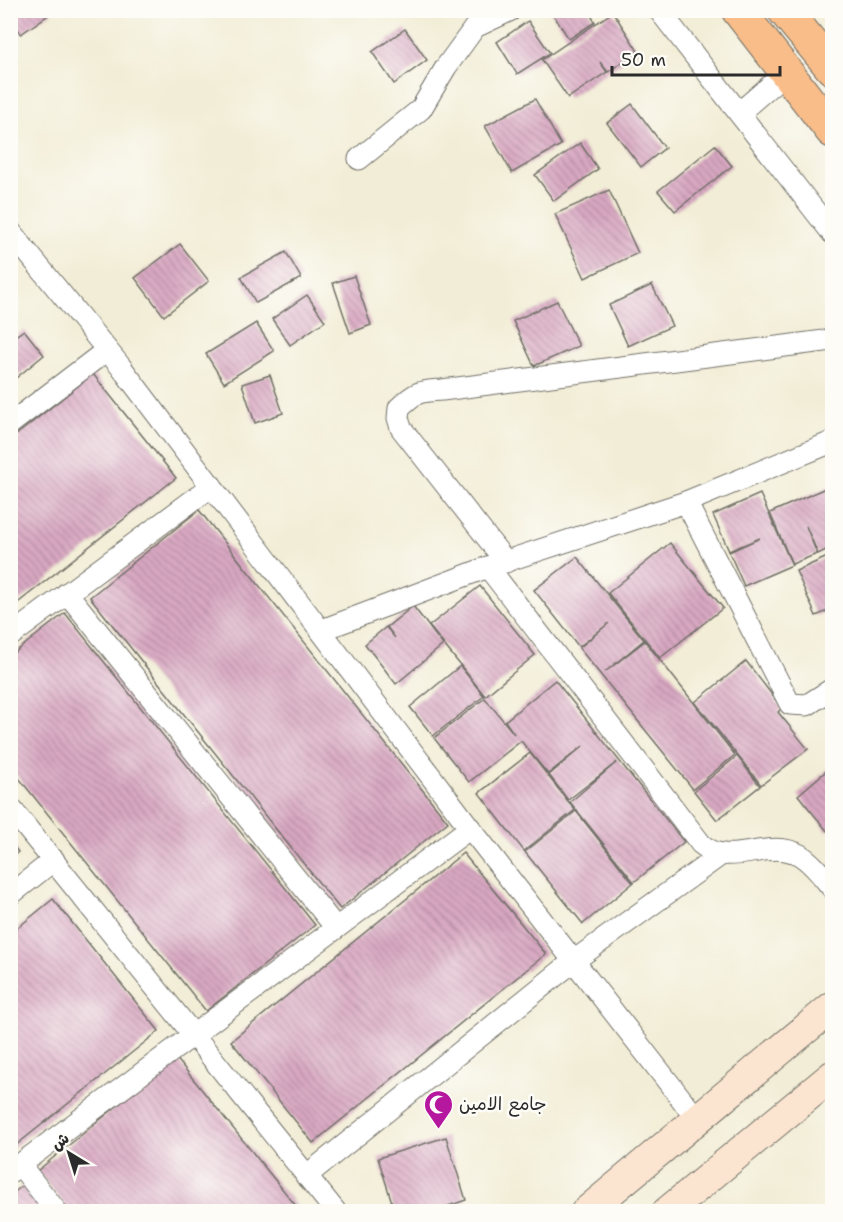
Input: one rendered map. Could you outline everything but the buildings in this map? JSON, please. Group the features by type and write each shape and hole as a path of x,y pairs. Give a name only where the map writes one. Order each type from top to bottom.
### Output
{"main road":[{"path":"738,10 832,131"},
{"path":"784,10 832,68"}],"street":[{"path":"359,159 421,109 475,27 511,10"},
{"path":"658,10 832,233"},
{"path":"739,113 786,72"},
{"path":"10,231 212,486 470,828 697,1119"},
{"path":"832,340 422,391 399,408 398,418 401,428 497,565 701,844 722,854 778,849 799,855 816,868 832,888"},
{"path":"10,424 106,350"},
{"path":"322,630 497,565 686,502 832,442"},
{"path":"10,636 212,486"},
{"path":"686,502 790,704 807,705 832,689"},
{"path":"67,593 336,928"},
{"path":"10,807 206,1047 336,1212"},
{"path":"57,1212 15,1168 470,828"},
{"path":"306,1176 575,960 722,854"},
{"path":"10,895 54,860"},
{"path":"586,1212 832,1007"},
{"path":"667,1212 832,1076"}],"place":[{"name":"جامع الامين","path":"438,1130"}]}
